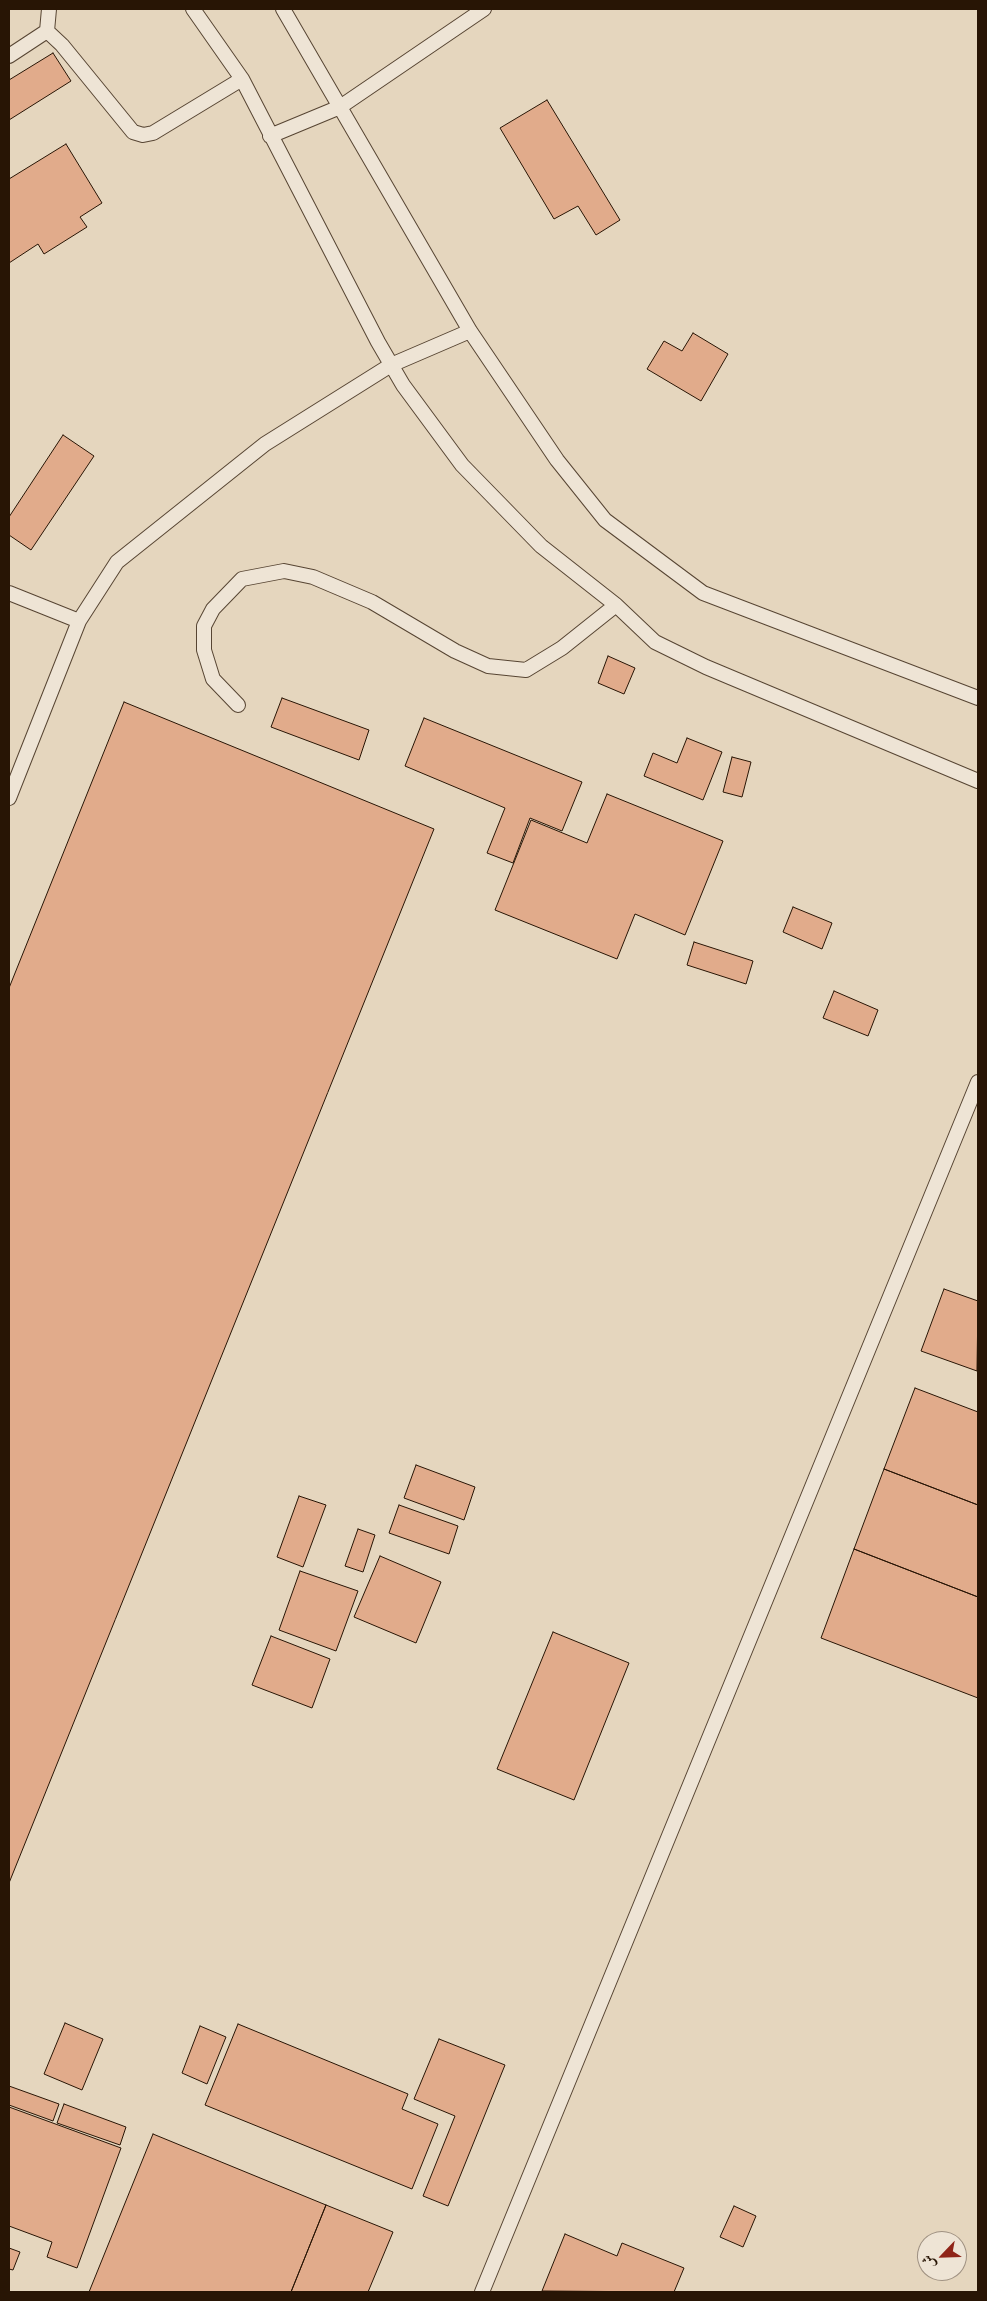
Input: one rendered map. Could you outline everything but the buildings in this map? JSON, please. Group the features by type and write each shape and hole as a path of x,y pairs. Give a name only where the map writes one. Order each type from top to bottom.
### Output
{"lane":[{"path":"47,31 49,9"},
{"path":"193,9 242,79 270,136 403,385 462,466 541,546 616,605 655,642 706,667 978,780"},
{"path":"283,9 470,331 557,460 605,520 702,593 978,698"},
{"path":"270,136 340,107 484,9"},
{"path":"9,56 47,31"},
{"path":"47,31 68,52 133,132 143,135 153,133 242,79"},
{"path":"9,798 79,621 117,562 265,444 392,365 470,331"},
{"path":"238,705 213,679 204,650 204,626 212,609 242,580 284,571 313,577 372,602 447,646 488,666 526,670 562,648 616,605"},
{"path":"9,592 79,621"},
{"path":"482,2292 978,1082"}]}
